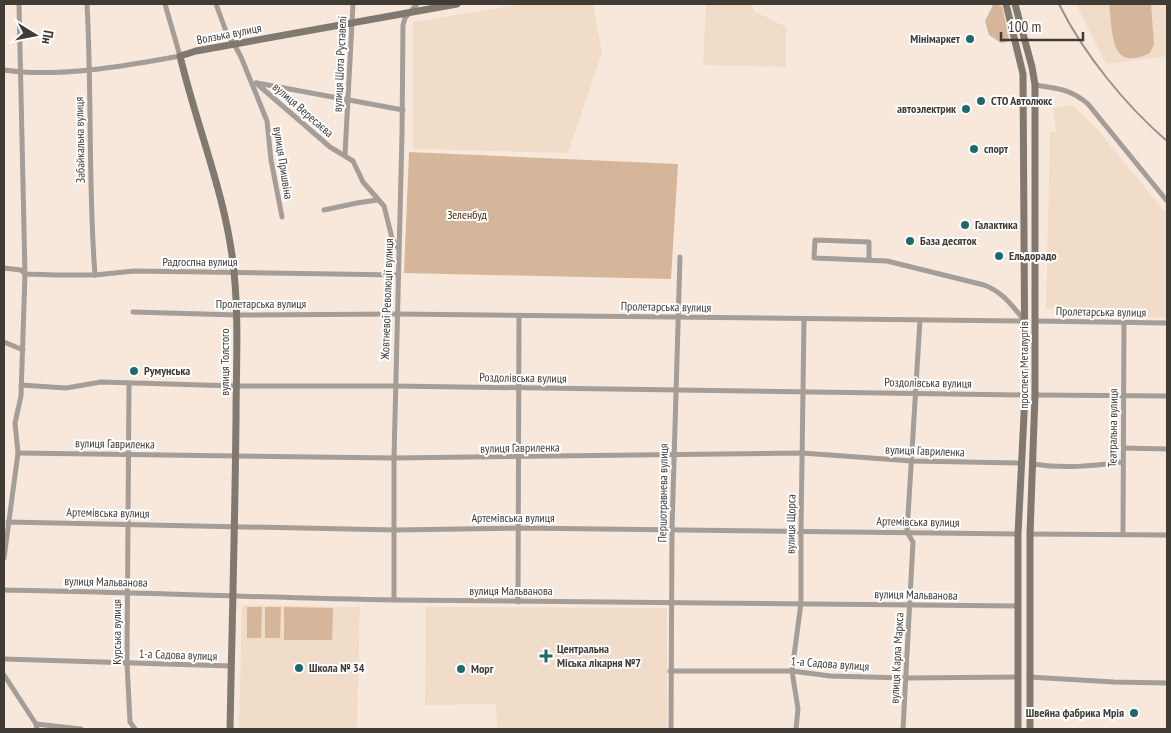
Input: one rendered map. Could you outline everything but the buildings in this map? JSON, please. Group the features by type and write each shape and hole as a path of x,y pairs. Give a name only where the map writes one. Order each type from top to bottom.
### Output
{"street":[{"path":"4,558 18,453 15,423 21,396 23,350 25,274 19,4"},
{"name":"Забайкальна вулиця","path":"87,4 90,69 89,154 92,199 91,224 95,275"},
{"name":"вулиця Толстого","path":"165,4 221,198 234,272 237,315 236,456 230,729"},
{"name":"вулиця Пришвіна","path":"216,4 227,34 254,82 267,121 270,160 282,217"},
{"name":"вулиця Шота Руставелі","path":"345,154 354,4"},
{"name":"Жовтневої Революції вулиця","path":"394,600 395,386 403,110 402,24 417,4"},
{"name":"Волзька вулиця","path":"4,70 66,72 149,62 196,51 457,4"},
{"name":"проспект Металургів","path":"1006,4 1023,74 1025,321 1018,534 1018,729"},
{"name":"проспект Металургів","path":"1015,4 1035,85 1036,395 1030,534 1030,729"},
{"path":"254,82 403,110"},
{"name":"вулиця Вересаєва","path":"254,82 330,147 345,154 353,161 363,182 384,206 392,238 399,248"},
{"path":"1035,85 1064,90 1078,95 1088,104 1167,201"},
{"path":"1024,171 1030,168 1035,170"},
{"path":"324,210 377,200"},
{"path":"868,260 869,242 815,240 814,258 886,261 984,285 1004,296 1025,321 1035,321"},
{"name":"Першотравнева вулиця","path":"671,729 672,529 680,258"},
{"name":"Радгоспна вулиця","path":"4,268 20,270 25,274 95,275 134,272 234,272 398,275"},
{"name":"Пролетарська вулиця","path":"133,312 237,315 397,314 1025,321"},
{"path":"518,602 519,316"},
{"name":"вулиця Щорса","path":"796,729 798,710 792,671 801,603 804,318"},
{"name":"вулиця Карла Маркса","path":"903,729 913,542 908,532 920,320"},
{"name":"Пролетарська вулиця","path":"1035,321 1167,323"},
{"name":"Театральна вулиця","path":"1123,534 1124,322"},
{"path":"4,342 23,350"},
{"name":"Роздолівська вулиця","path":"22,385 66,388 101,382 236,386 395,386 1024,394"},
{"name":"Курська вулиця","path":"129,383 127,663 130,722 135,729"},
{"path":"1024,394 1167,396"},
{"path":"1123,448 1167,449"},
{"name":"вулиця Гавриленка","path":"18,453 394,458 518,458 802,453 912,461 1021,463"},
{"path":"1021,463 1066,468 1122,462"},
{"name":"Артемівська вулиця","path":"8,522 395,530 518,528 1018,534"},
{"path":"1018,534 1167,535"},
{"name":"вулиця Мальванова","path":"4,590 127,592 233,597 518,602 1018,606"},
{"path":"1018,606 1029,606"},
{"name":"1-а Садова вулиця","path":"4,659 231,666"},
{"name":"1-а Садова вулиця","path":"670,671 792,671 830,676 906,678 1018,677"},
{"path":"4,675 37,727 81,729"},
{"path":"1018,677 1167,683"}],"shaded area":[{"path":"521,4 593,4 602,53 568,153 413,149 413,22"},
{"path":"706,4 752,4 754,11 786,27 786,67 703,65"},
{"path":"1076,4 1167,4 1167,56 1106,64"},
{"path":"1072,105 1097,129 1163,210 1167,210 1167,318 1064,316 1063,308 1046,309 1050,132 1056,132 1053,108"},
{"name":"Школа № 34","path":"242,605 360,607 357,729 239,729"},
{"name":"Центральна Міська лікарня №7","path":"426,607 667,608 667,729 497,729 496,704 425,705"}],"green space":[{"path":"1109,4 1151,4 1154,44 1150,53 1137,58 1127,58 1120,54 1113,37"},
{"path":"993,5 1002,6 1009,38 1007,42 1001,43 989,35 985,21"},
{"name":"Зеленбуд","path":"409,152 678,164 671,279 404,273"},
{"path":"247,607 262,607 261,638 247,638"},
{"path":"265,607 281,607 280,638 265,638"},
{"path":"284,607 333,608 332,640 284,640"}],"railway":[{"path":"1059,4 1080,41 1107,78 1136,112 1167,141"}],"place":[{"name":"Мінімаркет","path":"970,39"},
{"name":"СТО Автолюкс","path":"981,101"},
{"name":"автоэлектрик","path":"966,109"},
{"name":"спорт","path":"974,149"},
{"name":"Галактика","path":"965,225"},
{"name":"База десяток","path":"910,241"},
{"name":"Ельдорадо","path":"999,256"},
{"name":"Румунська","path":"134,371"},
{"name":"Центральна Міська лікарня №7","path":"546,656"},
{"name":"Школа № 34","path":"299,668"},
{"name":"Морг","path":"461,669"},
{"name":"Швейна фабрика Мрія","path":"1134,713"}]}
